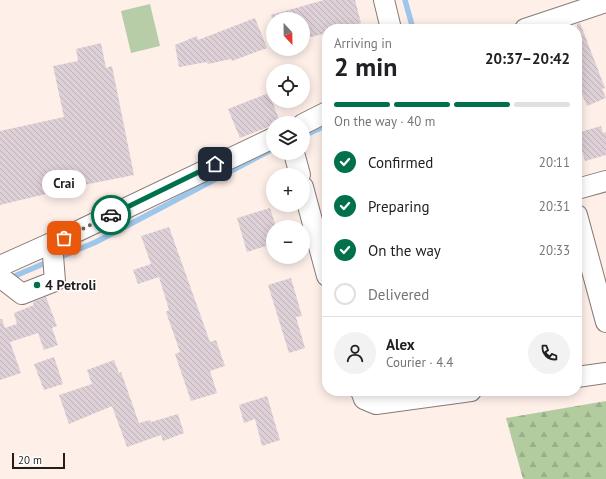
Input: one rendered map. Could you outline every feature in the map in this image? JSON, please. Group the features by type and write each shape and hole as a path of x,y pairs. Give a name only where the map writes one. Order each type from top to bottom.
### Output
{"street":[{"path":"384,0 390,24"},
{"path":"540,24 606,2"},
{"path":"310,120 322,114"},
{"path":"0,266 52,243 266,141"},
{"path":"582,188 606,181"},
{"path":"310,212 322,257"},
{"path":"582,234 606,322"},
{"path":"0,277 22,294 55,281 52,243"},
{"path":"582,376 606,373"},
{"path":"363,396 364,399 376,404 434,396"}],"green space":[{"path":"150,4 160,46 131,53 121,11"},
{"path":"606,401 606,479 523,479 506,418"}],"building":[{"path":"324,0 355,0 361,23 322,24 322,34 310,37 310,12 282,12"},
{"path":"255,18 266,48 232,61 231,59 208,64 207,62 179,67 175,45 197,36 198,40"},
{"path":"582,28 605,88 602,89 606,98 587,106 582,94"},
{"path":"101,43 106,68 112,66 134,175 79,186 0,205 0,131 64,117 53,66 78,61 76,49"},
{"path":"266,94 266,108 275,108 278,116 266,116 266,128 240,138 228,109"},
{"path":"601,126 603,133 606,132 606,155 585,161 582,150 582,132"},
{"path":"266,209 266,212 271,212 274,220 266,220 266,246 247,252 237,218"},
{"path":"169,227 210,342 216,340 225,366 210,371 217,393 191,401 175,354 180,352 166,312 169,310 159,277 138,284 133,270 151,264 141,236"},
{"path":"291,278 302,316 296,317 305,348 289,353 268,285"},
{"path":"46,297 57,326 52,328 58,345 44,350 38,333 10,342 21,373 0,380 0,319 2,319 5,328 17,324 14,313 34,305 33,302"},
{"path":"54,357 63,384 44,390 34,364"},
{"path":"114,360 119,373 121,372 139,423 150,420 151,422 178,414 184,433 163,441 161,435 127,447 112,406 69,424 59,395 92,384 87,370"},
{"path":"267,396 280,440 262,446 255,419 244,423 239,405"}],"waterway":[{"path":"405,0 412,24"},
{"path":"310,133 322,127"},
{"path":"58,258 96,242 266,153"},
{"path":"10,278 50,261"}],"way so far":[{"path":"64,238 111,215"}],"place":[{"name":"Crai","path":"64,238"},
{"name":"4 Petroli","path":"37,285"}],"route":[{"path":"111,215 215,164"}]}
